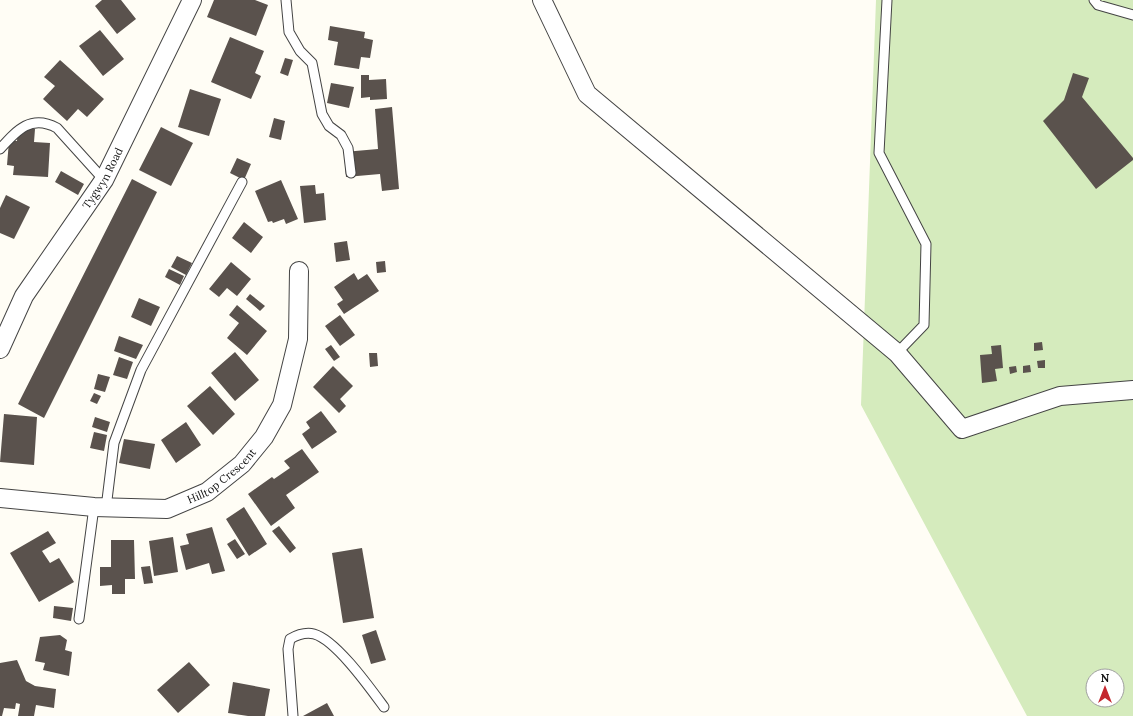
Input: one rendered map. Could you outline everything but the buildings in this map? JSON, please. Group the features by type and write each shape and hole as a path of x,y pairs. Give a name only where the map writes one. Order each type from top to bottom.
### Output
{"street":[{"name":"Tygwyn Road","path":"0,349 24,296 104,180 192,0"},
{"path":"542,0 587,94 897,353 962,428 1060,396 1133,390"},
{"name":"Hilltop Crescent","path":"0,498 100,508 167,509 207,492 242,464 264,437 282,405 298,339 299,271"}],"lane":[{"path":"286,0 289,32 300,51 312,63 322,114 329,126 341,135 348,148 351,173"},
{"path":"887,0 879,154 926,244 924,325 897,353"},
{"path":"1094,0 1098,5 1133,15"},
{"path":"0,149 11,137 31,122 47,123 57,128 104,180"},
{"path":"79,619 114,443 141,370 242,182"},
{"path":"293,716 288,649 290,639 298,634 314,634 331,644 364,680 384,706"}],"green space":[{"path":"876,0 1133,0 1133,716 1027,716 861,405"}]}
